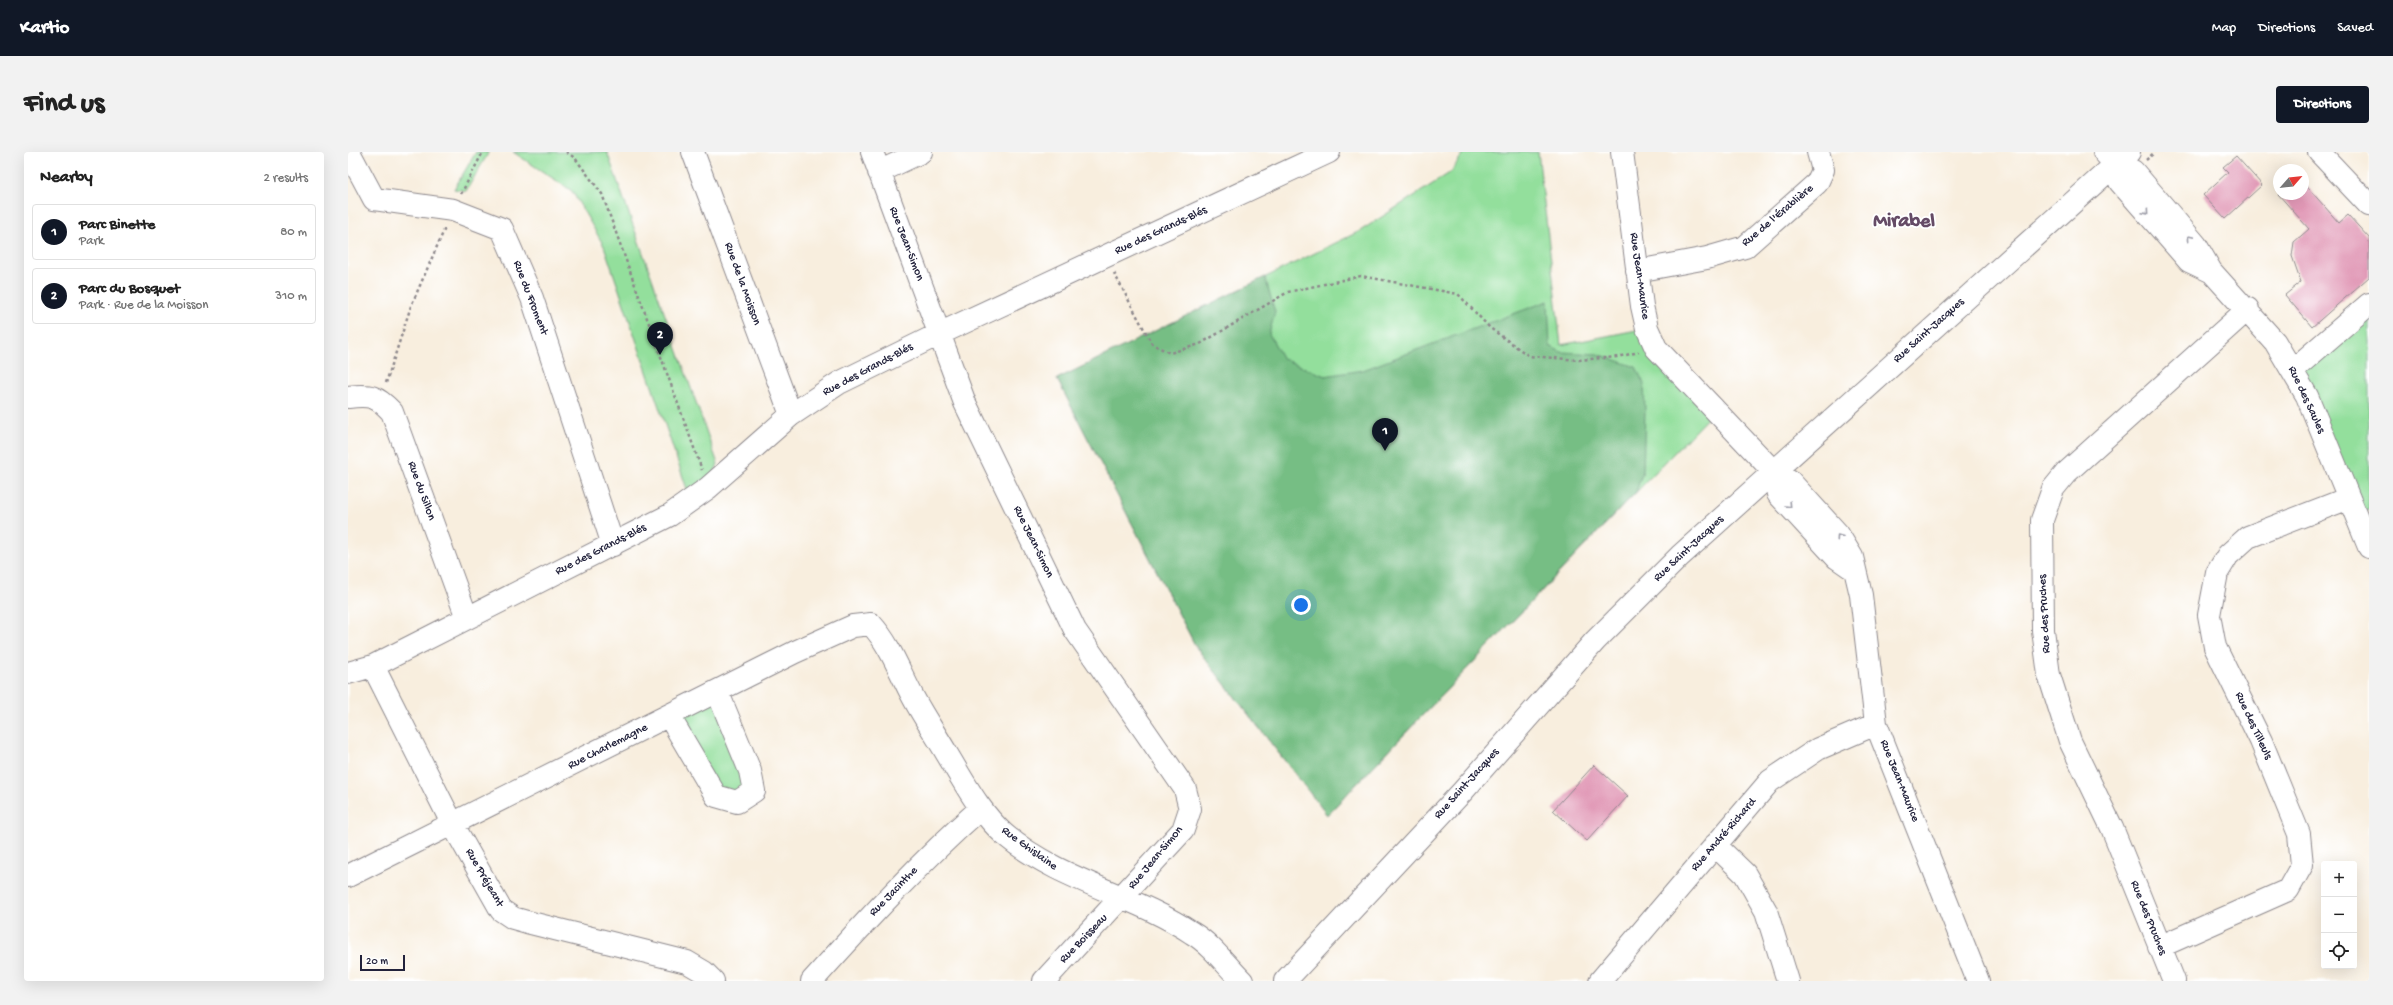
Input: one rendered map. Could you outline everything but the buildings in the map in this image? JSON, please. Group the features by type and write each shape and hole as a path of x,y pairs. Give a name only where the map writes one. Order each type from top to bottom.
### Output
{"street":[{"name":"Rue du Froment","path":"349,152 374,198 453,210 502,229 532,298 613,545"},
{"name":"Rue de la Moisson","path":"693,152 791,415"},
{"path":"876,162 921,152"},
{"name":"Rue des Grands-Blés","path":"348,673 373,666 670,515 708,488 791,415 839,383 939,334 1329,152"},
{"name":"Rue Jean-Maurice","path":"1622,152 1642,306 1647,328 1656,348 1773,471 1778,494 1838,558 1856,572 1861,595 1876,724 1978,981"},
{"name":"Rue de l'Érablière","path":"1637,271 1707,258 1745,247 1817,183 1823,170 1818,152"},
{"path":"2319,152 2369,205"},
{"name":"Rue des Saules","path":"2116,156 2120,182 2189,261 2212,271 2275,342 2293,370 2306,396 2369,547"},
{"name":"Rue Saint-Jacques","path":"1285,981 1463,791 1595,641 1680,556 2116,156"},
{"name":"Rue Jean-Simon","path":"876,162 965,403 1075,630 1185,789 1190,809 1183,830 1124,897"},
{"path":"2293,370 2369,304"},
{"name":"Rue des Pruches","path":"2174,981 2112,828 2070,742 2049,675 2043,630 2042,520 2053,489 2066,473 2248,310"},
{"path":"348,397 364,395 380,399"},
{"name":"Rue du Sillon","path":"380,399 392,412 467,618"},
{"name":"Rue des Tilleuls","path":"2159,947 2288,890 2302,865 2299,834 2261,741 2215,647 2209,615 2217,573 2228,555 2248,537 2349,498"},
{"name":"Rue Ghislaine","path":"871,624 881,635 891,652 912,697 980,808 1005,835 1062,873 1124,897 1194,934 1242,981"},
{"name":"Rue Charlemagne","path":"348,876 832,636 853,626 871,624"},
{"name":"Rue Préjeant","path":"373,666 453,825 501,910 513,918 687,962 704,972 713,981"},
{"path":"669,716 716,796 737,802 754,791 750,771 718,692"},
{"name":"Rue André-Richard","path":"1600,981 1770,781 1818,749 1876,724"},
{"name":"Rue Jacinthe","path":"812,981 932,851 980,808"},
{"path":"1715,845 1745,874 1766,911 1788,981"},
{"name":"Rue Boisseau","path":"1044,981 1124,897"}],"path":[{"path":"380,399 411,306 453,210 483,152"},
{"path":"566,152 575,158 602,194 708,488"},
{"path":"1106,257 1152,344 1170,353 1200,344 1288,292 1361,276 1458,294 1490,328 1529,356 1578,360 1617,357 1656,348"}],"green space":[{"path":"476,152 489,152 466,191 454,189"},
{"path":"513,152 607,152 718,464 708,488 688,492 604,246 572,191"},
{"path":"1464,152 1538,152 1561,345 1647,328 1715,410 1327,815 1196,647 1057,379 1360,231 1451,172"},
{"path":"1265,277 1275,312 1269,334 1283,359 1325,376 1363,370 1548,301 1550,346 1561,352 1598,354 1636,367 1644,384 1645,412 1643,471 1636,492 1327,815 1196,647 1057,379"},
{"path":"2369,304 2369,510 2354,515 2293,370"},
{"path":"718,693 754,791 716,796 669,716"}],"place":[{"name":"Parc du Bosquet","path":"660,355"},
{"name":"Parc Binette","path":"1385,451"}],"district":[{"name":"Mirabel","path":"1904,222"}]}
